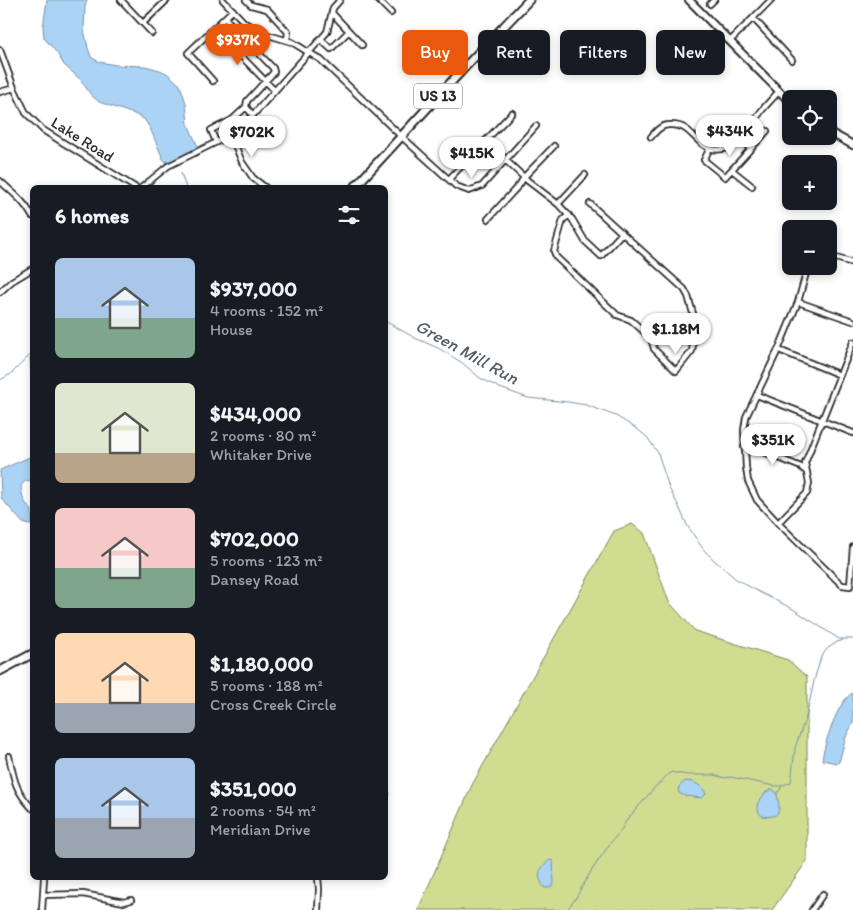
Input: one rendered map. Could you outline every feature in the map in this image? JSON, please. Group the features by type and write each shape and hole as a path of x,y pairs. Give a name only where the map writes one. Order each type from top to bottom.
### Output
{"main road":[{"name":"US 13","path":"357,185 529,0"},
{"path":"689,0 782,94"},
{"path":"837,136 853,145"},
{"path":"0,670 30,655"}],"street":[{"path":"121,0 152,33"},
{"path":"143,23 167,0"},
{"path":"223,0 244,23 265,34 292,42 321,60 456,186 469,191 482,186 536,126"},
{"path":"246,0 251,5 267,9 288,32 287,40"},
{"path":"146,185 168,166 231,135 246,123 327,32 333,8 340,0"},
{"path":"378,0 391,13"},
{"path":"730,41 771,0"},
{"path":"213,81 188,53 233,10"},
{"path":"332,13 362,45"},
{"path":"216,142 211,130 232,120 246,107 247,101 274,72 273,68 225,18"},
{"path":"753,18 792,60"},
{"path":"214,28 275,91"},
{"path":"320,39 331,49 349,30"},
{"name":"Lake Road","path":"0,50 14,88 26,113 43,130 131,185"},
{"path":"0,92 14,88"},
{"path":"651,137 665,125 678,125 706,147 719,150 730,147 741,140 779,91"},
{"path":"246,107 253,115"},
{"path":"449,179 512,113"},
{"path":"710,148 704,160 725,177 767,131"},
{"path":"231,135 242,162 253,178 262,185"},
{"path":"741,140 751,149"},
{"path":"485,141 524,177 558,204 572,219 585,241 601,256 622,233"},
{"path":"488,219 554,146"},
{"path":"732,170 752,186"},
{"path":"558,204 585,175"},
{"path":"0,182 30,212"},
{"path":"569,215 564,220 554,251 556,257 617,315 631,320 651,338 654,349 676,371 692,351 696,324 688,296 684,289 590,204"},
{"path":"837,258 853,263"},
{"path":"0,292 12,281 30,270"},
{"path":"806,275 798,302 779,350 746,417 744,447 748,481 757,500 842,585 850,586 853,547"},
{"path":"798,302 853,321"},
{"path":"778,523 807,493 809,483 805,463 853,342"},
{"path":"779,350 840,375"},
{"path":"757,395 853,433"},
{"path":"744,447 752,447 801,467 807,472"},
{"path":"10,756 15,784 23,799 30,806"},
{"path":"42,910 44,880"},
{"path":"318,880 318,910"},
{"path":"43,894 83,894 124,902 131,900"},
{"path":"812,910 824,894"}],"green space":[{"path":"632,524 644,533 669,602 695,631 788,660 807,677 807,861 772,910 418,910 472,785 614,531"}],"water":[{"path":"47,0 87,0 84,30 91,57 99,62 116,65 145,66 160,70 168,74 180,85 186,103 188,124 198,147 174,160 166,162 144,119 99,102 91,95 81,80 64,65 57,53 44,38 43,27"},
{"path":"30,457 30,481 26,481 21,486 24,500 30,508 30,525 23,523 1,498 0,470"},
{"path":"853,693 853,723 846,737 839,762 822,760 837,713 847,697"},
{"path":"686,781 698,784 706,794 702,798 685,796 679,793 680,786"},
{"path":"772,789 777,795 778,812 774,816 762,816 759,813 757,804 766,792"},
{"path":"550,860 553,861 554,884 549,888 544,888 539,876 543,867"}],"waterway":[{"path":"181,173 185,185"},
{"name":"Green Mill Run","path":"388,323 438,348 461,362 480,378 500,388 528,398 586,405 616,416 637,429 647,437 658,453 669,488 687,525 703,549 714,560 736,579 793,609 839,639 853,639"},
{"name":"Green Mill Run","path":"0,380 11,374 30,355"},
{"path":"567,910 626,821 656,786 671,772 687,775 730,777 775,786 791,782 795,748 807,714 821,657 827,649 843,640"},
{"path":"777,794 781,787"}]}
